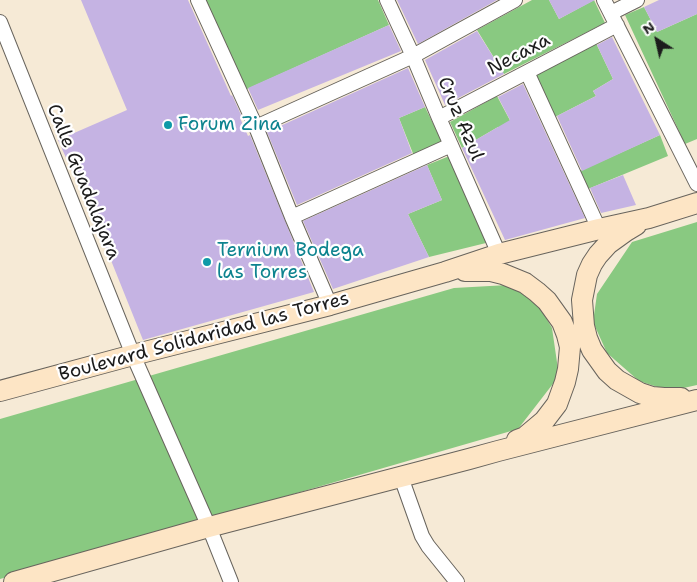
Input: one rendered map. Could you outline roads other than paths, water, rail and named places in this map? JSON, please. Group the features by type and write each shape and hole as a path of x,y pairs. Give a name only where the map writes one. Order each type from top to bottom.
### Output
{"main road":[{"name":"Boulevard Solidaridad las Torres","path":"0,391 330,305 445,272 498,254 599,228 649,218 697,203"},
{"path":"649,218 608,244 592,264 587,275 582,300 587,338 596,356 616,380 640,393 652,396 697,398"},
{"path":"445,272 491,271 520,280 547,301 562,322 567,335 570,347 568,369 566,382 557,404 544,421 534,430 525,437 498,451"},
{"path":"14,582 209,527 697,398"}],"street":[{"path":"198,0 256,127 330,305"},
{"name":"Cruz Azul","path":"387,0 498,254"},
{"path":"256,127 413,56 515,0"},
{"path":"604,0 697,184"},
{"name":"Necaxa","path":"439,118 527,72 614,19 637,0"},
{"name":"Calle Guadalajara","path":"0,22 133,355 209,527"},
{"path":"527,72 599,228"},
{"path":"292,217 451,145"},
{"path":"401,477 422,536 457,582"},
{"path":"209,527 231,582"}],"place":[{"name":"Forum Zina","path":"168,125"},
{"name":"Ternium Bodega las Torres","path":"207,262"}]}
